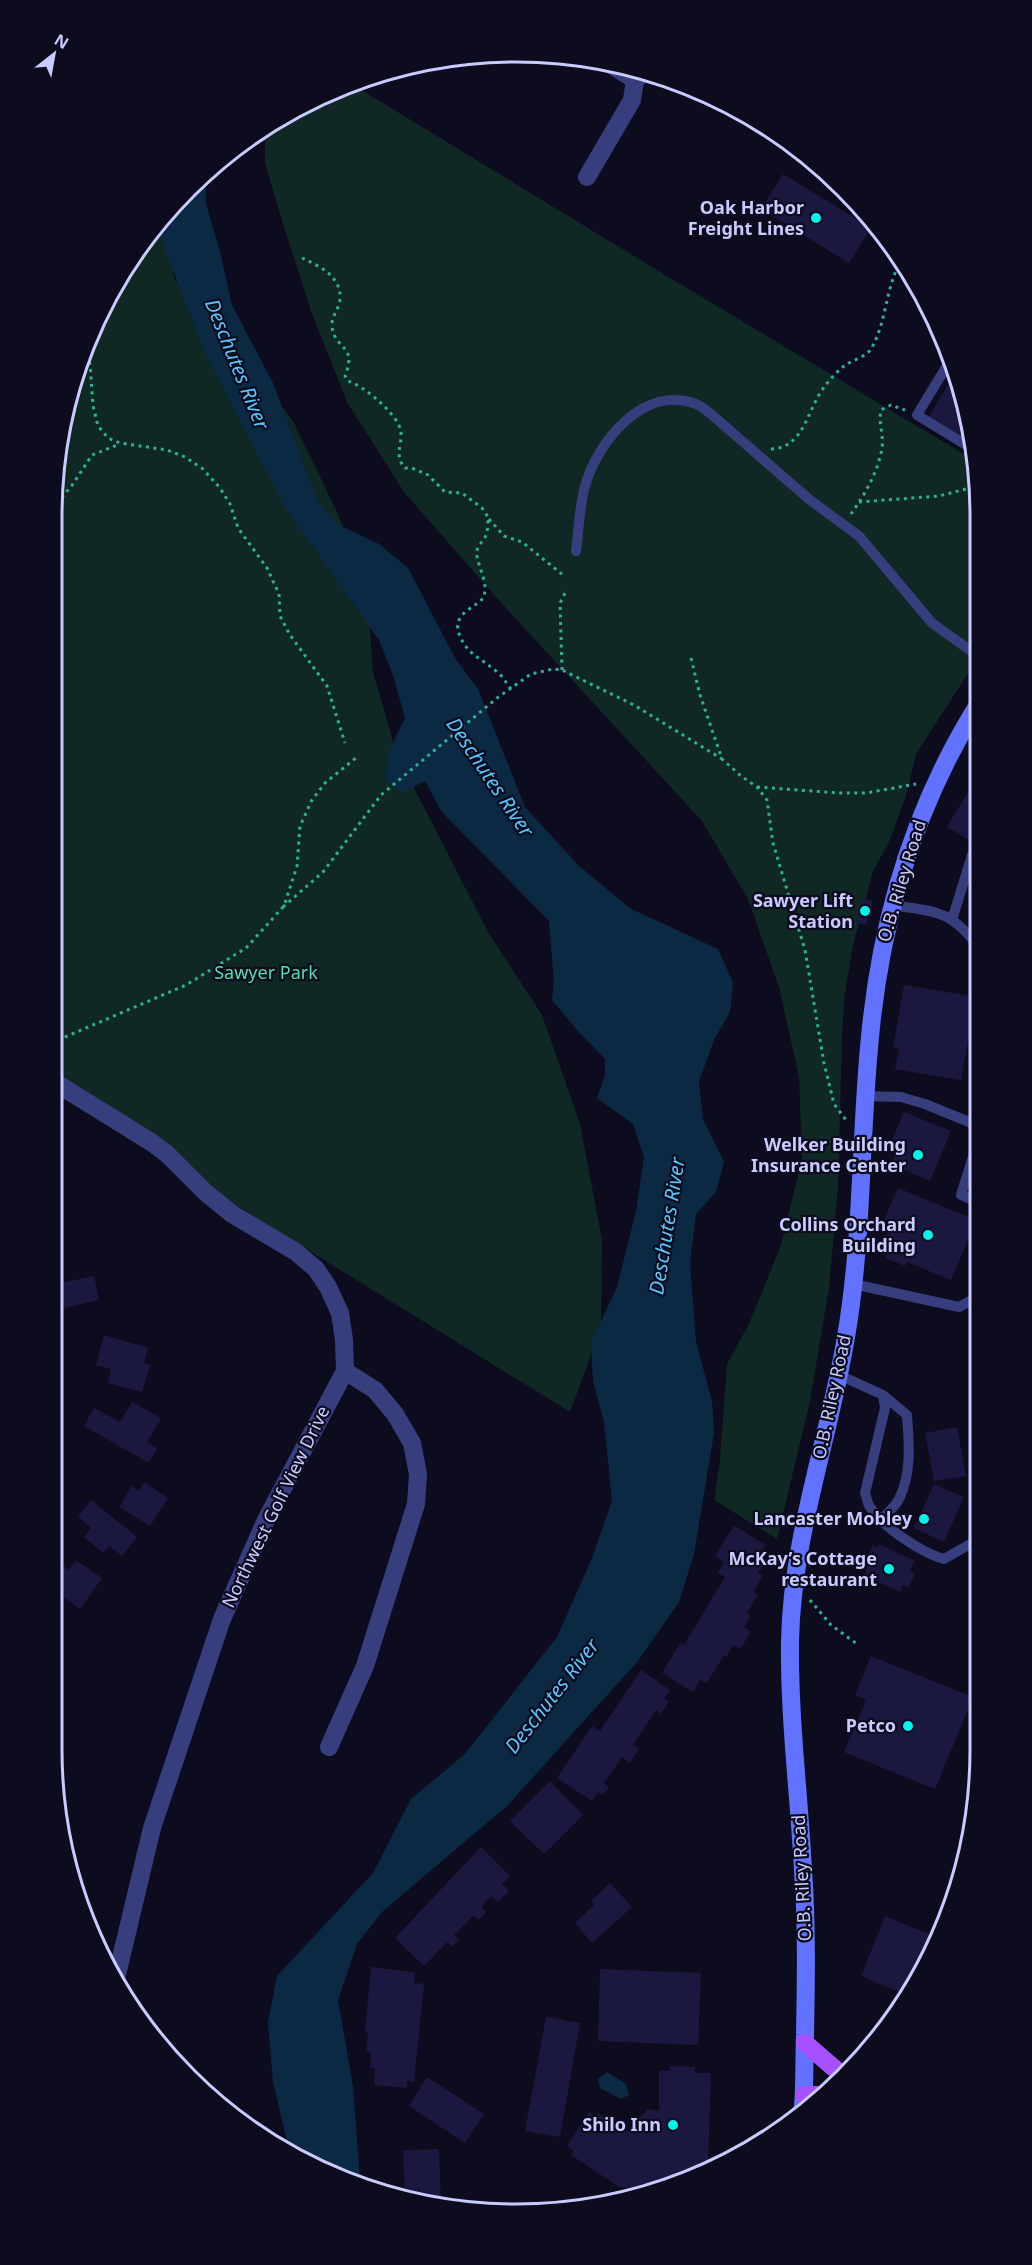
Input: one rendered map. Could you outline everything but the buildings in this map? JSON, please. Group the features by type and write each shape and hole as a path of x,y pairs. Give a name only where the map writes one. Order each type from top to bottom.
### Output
{"main road":[{"path":"805,2043 837,2070"}],"street":[{"path":"587,177 632,100 639,79"},
{"name":"O.B. Riley Road","path":"808,2098 805,2043 804,1870 792,1738 790,1637 797,1557 838,1375 854,1284 865,1096 876,982 891,905 906,856 936,781 970,719"},
{"name":"Northwest Golf View Drive","path":"62,1087 151,1142 232,1214 296,1252 316,1269 328,1287 340,1313 344,1340 345,1371 266,1520 222,1619 152,1828 118,1969"},
{"path":"329,1747 369,1655 416,1504 418,1474 412,1443 395,1414 375,1390 345,1371"}],"lane":[{"path":"945,368 917,415 965,444"},
{"path":"576,551 585,486 604,445 620,425 645,408 662,401 696,404 711,414 803,494 859,536 932,623 970,650"},
{"path":"952,920 970,862"},
{"path":"891,905 940,913 963,926 970,935"},
{"path":"865,1096 901,1097 926,1104 970,1122"},
{"path":"970,1166 961,1195 970,1199"},
{"path":"854,1284 959,1308 970,1301"},
{"path":"838,1375 883,1395 907,1415 909,1443 907,1475 898,1500 880,1520"},
{"path":"883,1395 885,1408 865,1493 868,1505 880,1520 932,1556 944,1559 970,1544"}],"path":[{"path":"302,258 324,268 336,283 340,300 332,327 335,336 348,352 350,360 345,376 348,381 370,393 376,402 390,411 399,424 400,463 405,468 412,468 428,475 446,492 462,493 471,499 504,536 522,542 563,575"},
{"path":"751,449 780,448 790,444 798,437 824,387 844,366 870,351 897,268"},
{"path":"89,361 93,406 98,426 108,438 120,443 167,450 185,457 203,469 220,488 230,504 238,528 267,568 279,594 280,616 285,626 327,686 345,743"},
{"path":"843,525 868,488 882,447 880,416 882,410 891,405 917,415"},
{"path":"62,497 93,455 120,443"},
{"path":"860,502 939,496 970,488"},
{"path":"488,517 485,538 478,546 476,554 483,573 484,596 468,608 459,619 459,635 469,652 499,672 511,688"},
{"path":"562,670 560,603 567,588"},
{"path":"691,658 722,759"},
{"path":"62,1039 186,985 246,948 283,907 323,872 381,795 497,698 531,674 553,669 562,670 634,705 722,759 757,787 767,801 773,843 805,950 824,1063 834,1104 845,1119 863,1130"},
{"path":"283,907 297,866 300,826 312,800 325,783 357,757"},
{"path":"757,787 866,793 936,781"},
{"path":"809,1599 831,1624 857,1644"}],"green space":[{"path":"360,89 967,456 970,486 970,670 916,754 906,796 889,842 873,871 853,945 845,993 842,1034 838,1187 829,1288 810,1401 777,1539 714,1500 720,1460 727,1364 749,1324 781,1245 802,1159 799,1077 779,987 748,899 702,821 495,596 404,492 347,402 311,311 265,163 265,137 315,108"},
{"name":"Sawyer Park","path":"167,225 174,277 198,318 245,359 293,421 336,510 367,584 373,672 397,755 488,932 542,1015 580,1124 602,1240 601,1322 570,1412 62,1098 62,486 65,457 77,398 96,342 122,289"}],"water":[{"name":"Deschutes River","path":"205,185 206,203 232,305 273,383 318,502 337,524 379,544 408,568 455,658 478,689 525,807 579,866 631,909 718,949 733,983 730,1012 714,1040 699,1081 703,1119 724,1162 716,1192 696,1214 690,1263 696,1342 712,1401 714,1433 694,1554 679,1602 638,1661 508,1805 382,1912 357,1944 338,2000 353,2086 360,2175 315,2157 287,2142 273,2082 268,2022 277,1976 373,1873 411,1799 465,1754 557,1637 592,1558 612,1501 604,1422 593,1381 591,1343 617,1287 636,1211 644,1157 633,1124 597,1098 605,1075 605,1059 552,1000 554,982 549,921 441,811 425,781 401,793 385,779 389,751 405,718 393,675 379,640 286,509 206,356 160,232"},
{"path":"607,2072 626,2084 629,2095 621,2099 600,2088 598,2079"}],"place":[{"name":"Oak Harbor Freight Lines","path":"816,218"},
{"name":"Sawyer Lift Station","path":"865,911"},
{"name":"Welker Building Insurance Center","path":"918,1155"},
{"name":"Collins Orchard Building","path":"928,1235"},
{"name":"Lancaster Mobley","path":"924,1519"},
{"name":"McKay’s Cottage restaurant","path":"889,1569"},
{"name":"Petco","path":"908,1726"},
{"name":"Shilo Inn","path":"673,2125"}]}
